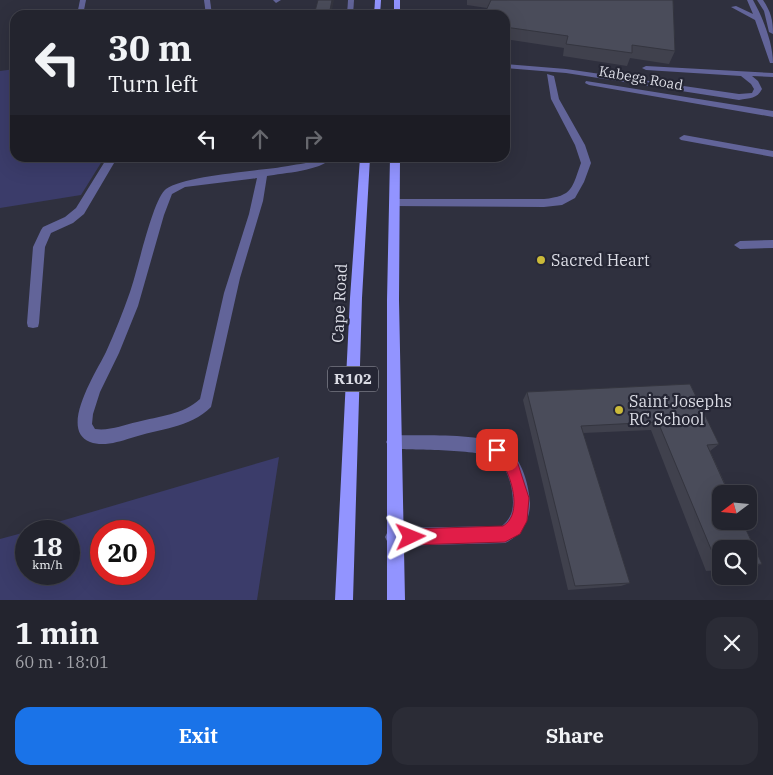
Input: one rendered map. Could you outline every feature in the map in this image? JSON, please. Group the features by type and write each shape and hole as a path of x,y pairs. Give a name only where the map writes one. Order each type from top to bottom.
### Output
{"main road":[{"name":"Cape Road","path":"344,600 356,298 365,162"},
{"name":"R102","path":"396,162 394,537 396,600"}],"street":[{"path":"750,0 755,10 766,47 773,61"},
{"path":"760,0 771,12 773,32"},
{"path":"733,5 758,19"},
{"path":"755,10 771,12"},
{"path":"510,67 566,71 726,96 755,95 758,90 755,82 743,73"},
{"name":"Kabega Road","path":"510,68 773,114"},
{"path":"646,68 773,75"},
{"path":"395,203 544,203 562,201 571,196 580,182 586,163 580,146 555,99 550,76"},
{"path":"684,138 773,154"},
{"path":"33,323 40,248 43,238 47,230 69,220 80,211 109,162"},
{"path":"262,174 255,213 234,276 206,402 199,410 188,415 121,434 105,437 93,436 87,433 84,426 89,402 126,323 168,192 178,185 190,182 262,174 320,162"},
{"path":"740,245 773,244"},
{"path":"394,442 460,445 497,450 507,459 513,469 521,498 520,521 505,534 394,537"}],"shaded area":[{"path":"10,70 10,162 102,162 81,195 0,208 0,71"},
{"path":"279,457 257,600 0,600 0,539 15,535 15,585 80,585 80,520 64,520"}],"building":[{"path":"318,0 332,0 330,10 315,10"},
{"path":"491,0 673,0 675,51 632,45 632,53 566,44 568,36 510,28 510,10 486,10"},
{"path":"690,384 719,444 707,445 725,485 712,485 712,530 746,530 751,540 712,540 712,552 658,422 581,426 630,583 575,586 527,392"},
{"path":"757,553 762,564 757,564"}],"place":[{"name":"Sacred Heart","path":"541,260"},
{"name":"Saint Josephs RC School","path":"619,410"}],"route":[{"path":"411,537 505,534 514,528 520,521 521,498 518,484 507,459 497,450"}]}
